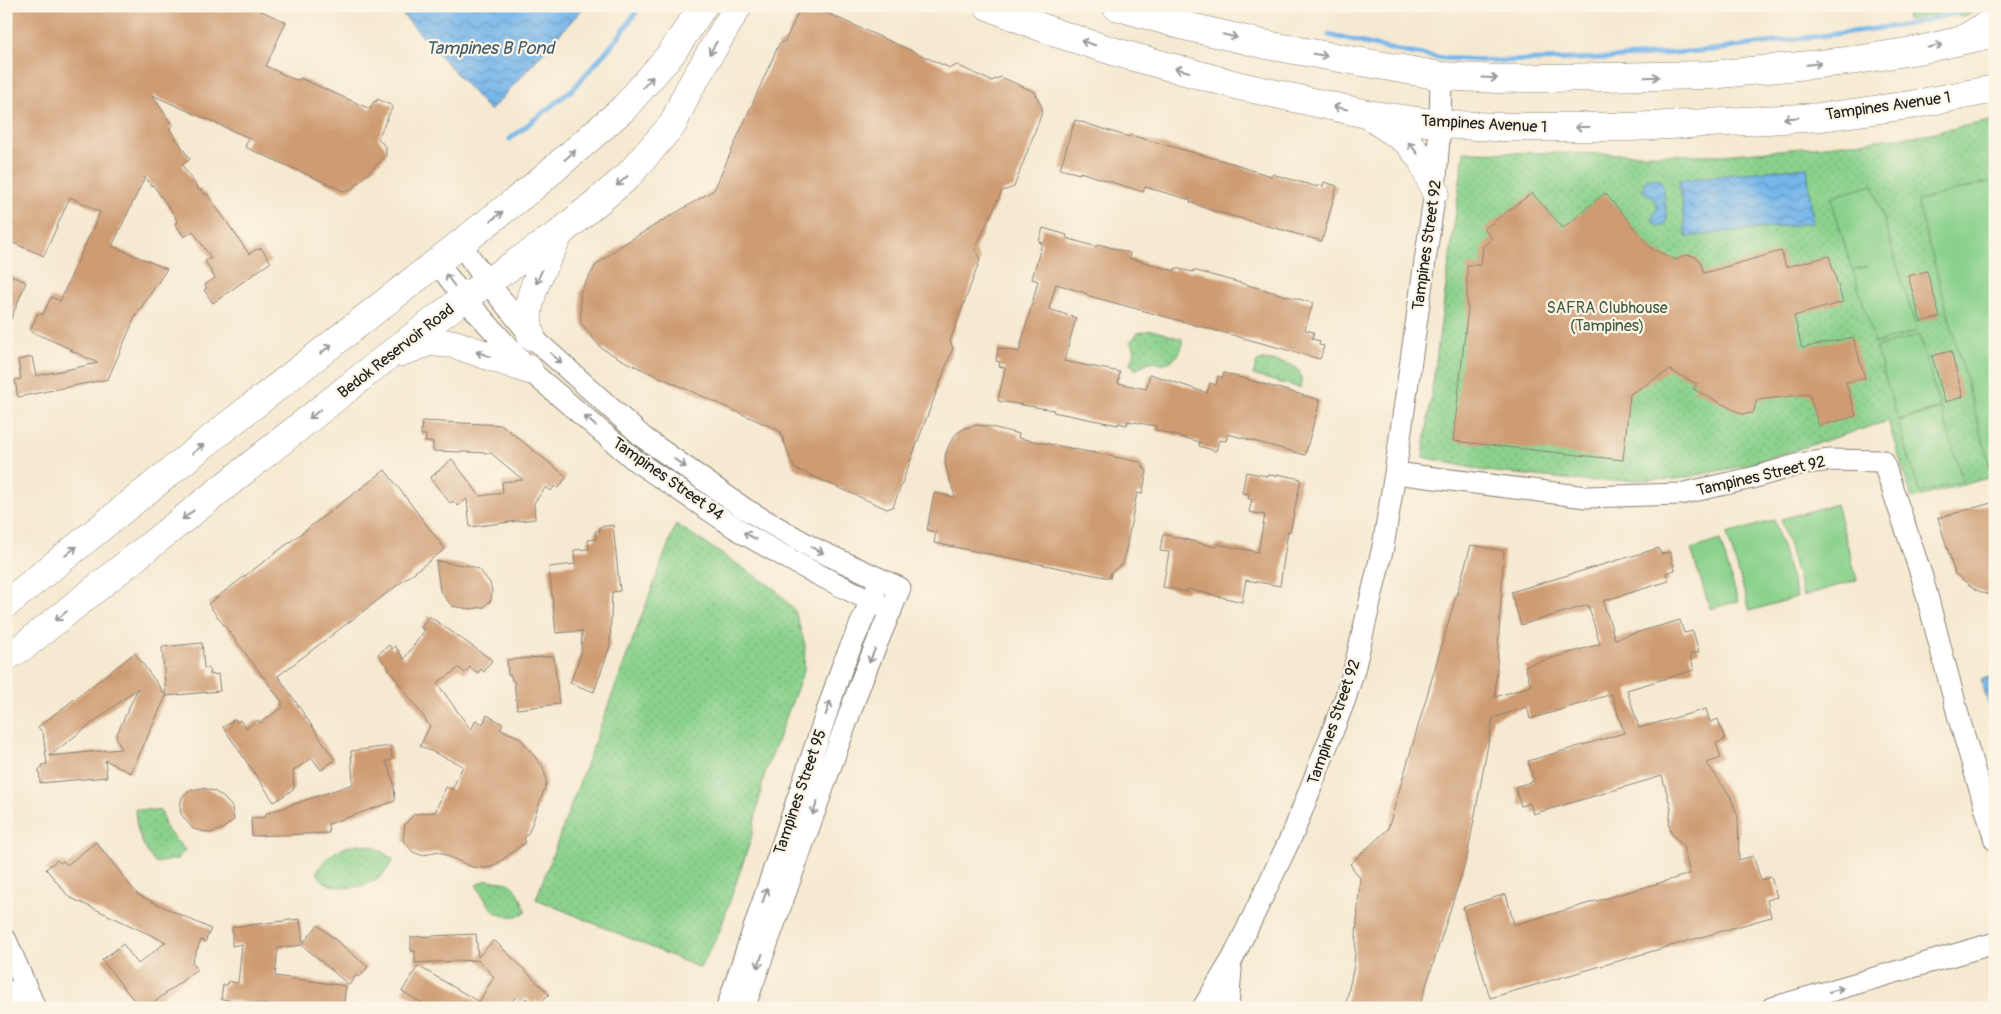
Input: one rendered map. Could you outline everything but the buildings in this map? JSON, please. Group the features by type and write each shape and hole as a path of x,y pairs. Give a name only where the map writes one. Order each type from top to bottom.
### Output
{"main road":[{"path":"6,604 222,430 533,187 624,108 671,54 704,6"},
{"name":"Bedok Reservoir Road","path":"6,674 15,651 388,356 464,298 560,233 627,177 673,124 688,91 738,6"},
{"name":"Tampines Avenue 1","path":"988,6 1056,32 1128,56 1240,86 1367,114 1440,124 1494,127 1631,127 1822,117 1910,105 1995,89"},
{"path":"1116,6 1185,26 1272,46 1441,76 1507,79 1711,74 1857,60 1908,52 1995,33"},
{"path":"1962,40 1995,20"},
{"path":"1367,114 1408,142 1422,160 1435,191"},
{"path":"531,336 527,318 531,295 560,233"},
{"path":"388,356 429,342 454,344 529,370"}],"street":[{"name":"Tampines Street 92","path":"1202,1008 1233,958 1294,831 1345,699 1356,661 1383,547 1395,473 1435,191 1440,124 1441,76"},
{"name":"Tampines Street 94","path":"461,245 488,283 531,336 644,438 745,509 814,549 900,588"},
{"name":"Tampines Street 94","path":"436,262 464,298 529,370 644,466 743,532 807,569 891,611"},
{"name":"Tampines Street 92","path":"1395,473 1586,497 1680,494 1752,478 1800,464 1830,460 1883,461 1922,577 1960,722 1995,840"},
{"name":"Tampines Street 95","path":"727,1008 842,666 880,578"},
{"name":"Tampines Street 95","path":"744,1008 862,679 900,588"},
{"path":"6,940 35,1008"},
{"path":"1772,1008 1995,943"},
{"name":"Tampines Street 92","path":"1228,1008 1233,958"},
{"path":"6,990 13,1008"}],"green space":[{"path":"1907,6 1985,6 1975,12 1959,17 1957,10 1907,20"},
{"name":"SAFRA Clubhouse (Tampines)","path":"1995,120 1995,476 1912,499 1888,421 1747,465 1678,479 1585,481 1486,471 1423,457 1464,152 1721,155 1920,135"},
{"path":"1995,180 1995,469 1991,470 1917,201"},
{"path":"1873,185 1917,331 1875,343 1853,270 1868,266 1852,270 1831,197"},
{"path":"1152,330 1182,339 1182,348 1178,356 1171,361 1162,363 1150,362 1136,370 1130,363 1133,358 1134,347 1130,342 1138,333"},
{"path":"1919,335 1940,408 1898,420 1876,347"},
{"path":"1263,360 1284,363 1296,368 1300,373 1300,388 1253,375 1257,362"},
{"path":"1941,409 1963,481 1920,493 1898,421"},
{"path":"1836,504 1857,580 1803,596 1781,519"},
{"path":"1774,520 1797,597 1750,611 1727,534"},
{"path":"676,524 775,589 795,611 805,645 804,670 764,776 751,839 719,933 700,968 536,899"},
{"path":"1720,540 1738,601 1710,609 1691,549"},
{"path":"135,809 161,811 166,829 185,850 177,859 155,863 140,838"},
{"path":"360,844 375,847 393,859 379,878 361,886 343,887 326,883 320,878 317,871 330,856 346,847"},
{"path":"487,880 509,883 518,892 526,911 523,915 505,916 498,914 489,906 476,885"}],"water":[{"name":"Tampines B Pond","path":"395,6 585,6 490,111"},
{"path":"1807,167 1813,223 1686,237 1679,180"},
{"path":"1652,178 1660,180 1663,185 1667,220 1665,225 1660,227 1652,220 1657,204 1643,190 1645,181"},
{"path":"1995,676 1995,727 1981,679"}],"waterway":[{"path":"510,139 574,88 618,38 640,6"},
{"path":"1329,35 1399,51 1443,58 1500,61 1609,58 1712,50 1904,25 1958,13"}]}
